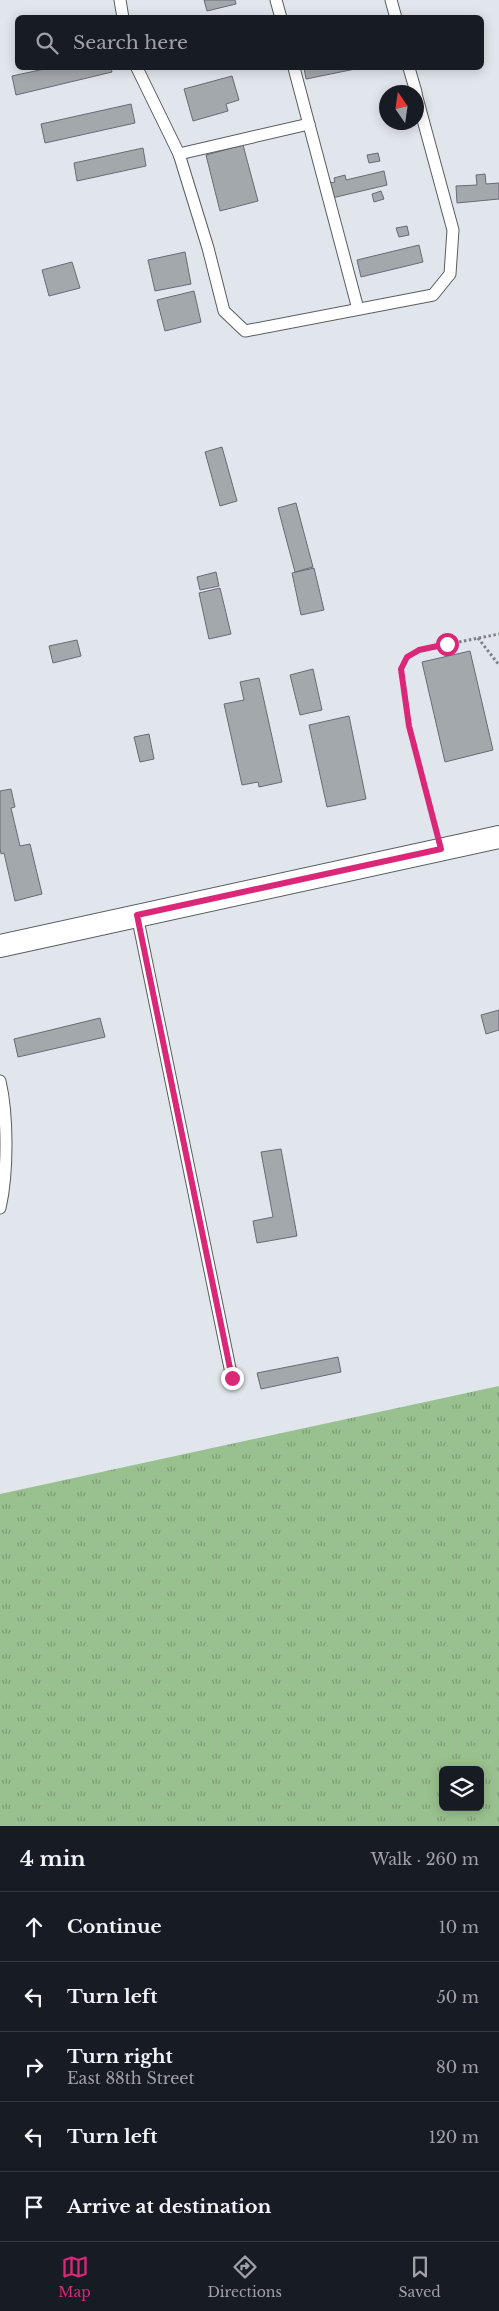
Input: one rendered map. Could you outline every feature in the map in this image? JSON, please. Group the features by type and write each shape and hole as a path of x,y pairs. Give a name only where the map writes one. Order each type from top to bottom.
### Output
{"street":[{"path":"0,946 499,836"}],"lane":[{"path":"120,0 122,15"},
{"path":"276,0 280,15"},
{"path":"391,0 395,15"},
{"path":"138,70 179,154 208,248 224,311 245,331 433,295 450,274 453,230 424,123"},
{"path":"295,70 358,309"},
{"path":"410,70 414,85"},
{"path":"179,154 309,124"},
{"path":"137,915 232,1378"},
{"path":"0,1081 5,1139 2,1169 3,1193 0,1208"}],"path":[{"path":"441,849 409,726 401,669 407,657 419,650 499,634"},
{"path":"478,638 499,665"}],"green space":[{"path":"499,1386 499,1826 0,1826 0,1494"}],"building":[{"path":"204,0 235,0 236,4 207,11"},
{"path":"40,70 112,70 112,72 16,95 12,76"},
{"path":"304,70 350,70 306,79"},
{"path":"232,76 239,100 226,104 228,111 193,121 184,89"},
{"path":"131,104 135,123 45,143 41,124"},
{"path":"243,145 258,201 220,211 206,155"},
{"path":"143,148 146,166 77,181 74,163"},
{"path":"378,153 380,161 369,163 367,155"},
{"path":"384,171 387,185 332,198 329,183 335,182 334,178 345,175 346,180"},
{"path":"485,174 486,184 499,183 499,199 457,203 456,186 477,185 476,175"},
{"path":"381,191 384,199 374,202 372,194"},
{"path":"407,226 409,235 399,237 396,228"},
{"path":"419,245 423,262 361,277 357,260"},
{"path":"185,252 191,284 155,291 148,260"},
{"path":"72,262 80,288 49,296 42,270"},
{"path":"194,291 201,322 165,331 157,300"},
{"path":"222,447 237,501 220,506 205,452"},
{"path":"296,503 313,567 295,572 278,508"},
{"path":"314,568 324,610 301,615 292,573"},
{"path":"216,572 219,586 200,590 197,577"},
{"path":"220,588 231,634 209,639 199,593"},
{"path":"77,640 81,656 53,663 49,646"},
{"path":"470,651 493,750 445,762 422,662"},
{"path":"313,669 322,710 300,715 290,675"},
{"path":"259,678 282,782 259,787 258,782 242,785 224,704 244,700 240,682"},
{"path":"349,716 366,799 327,807 309,725"},
{"path":"149,734 154,759 140,762 134,737"},
{"path":"11,789 15,807 11,808 20,846 30,844 42,894 15,901 4,853 1,854 0,848 0,791"},
{"path":"499,1010 499,1030 486,1034 481,1015"},
{"path":"100,1018 105,1037 18,1057 14,1039"},
{"path":"281,1149 297,1236 257,1243 253,1221 273,1217 261,1152"},
{"path":"338,1357 341,1372 261,1389 257,1373"}],"route":[{"path":"232,1378 137,915 441,849 409,726 401,669 407,657 419,650 447,644"}]}
